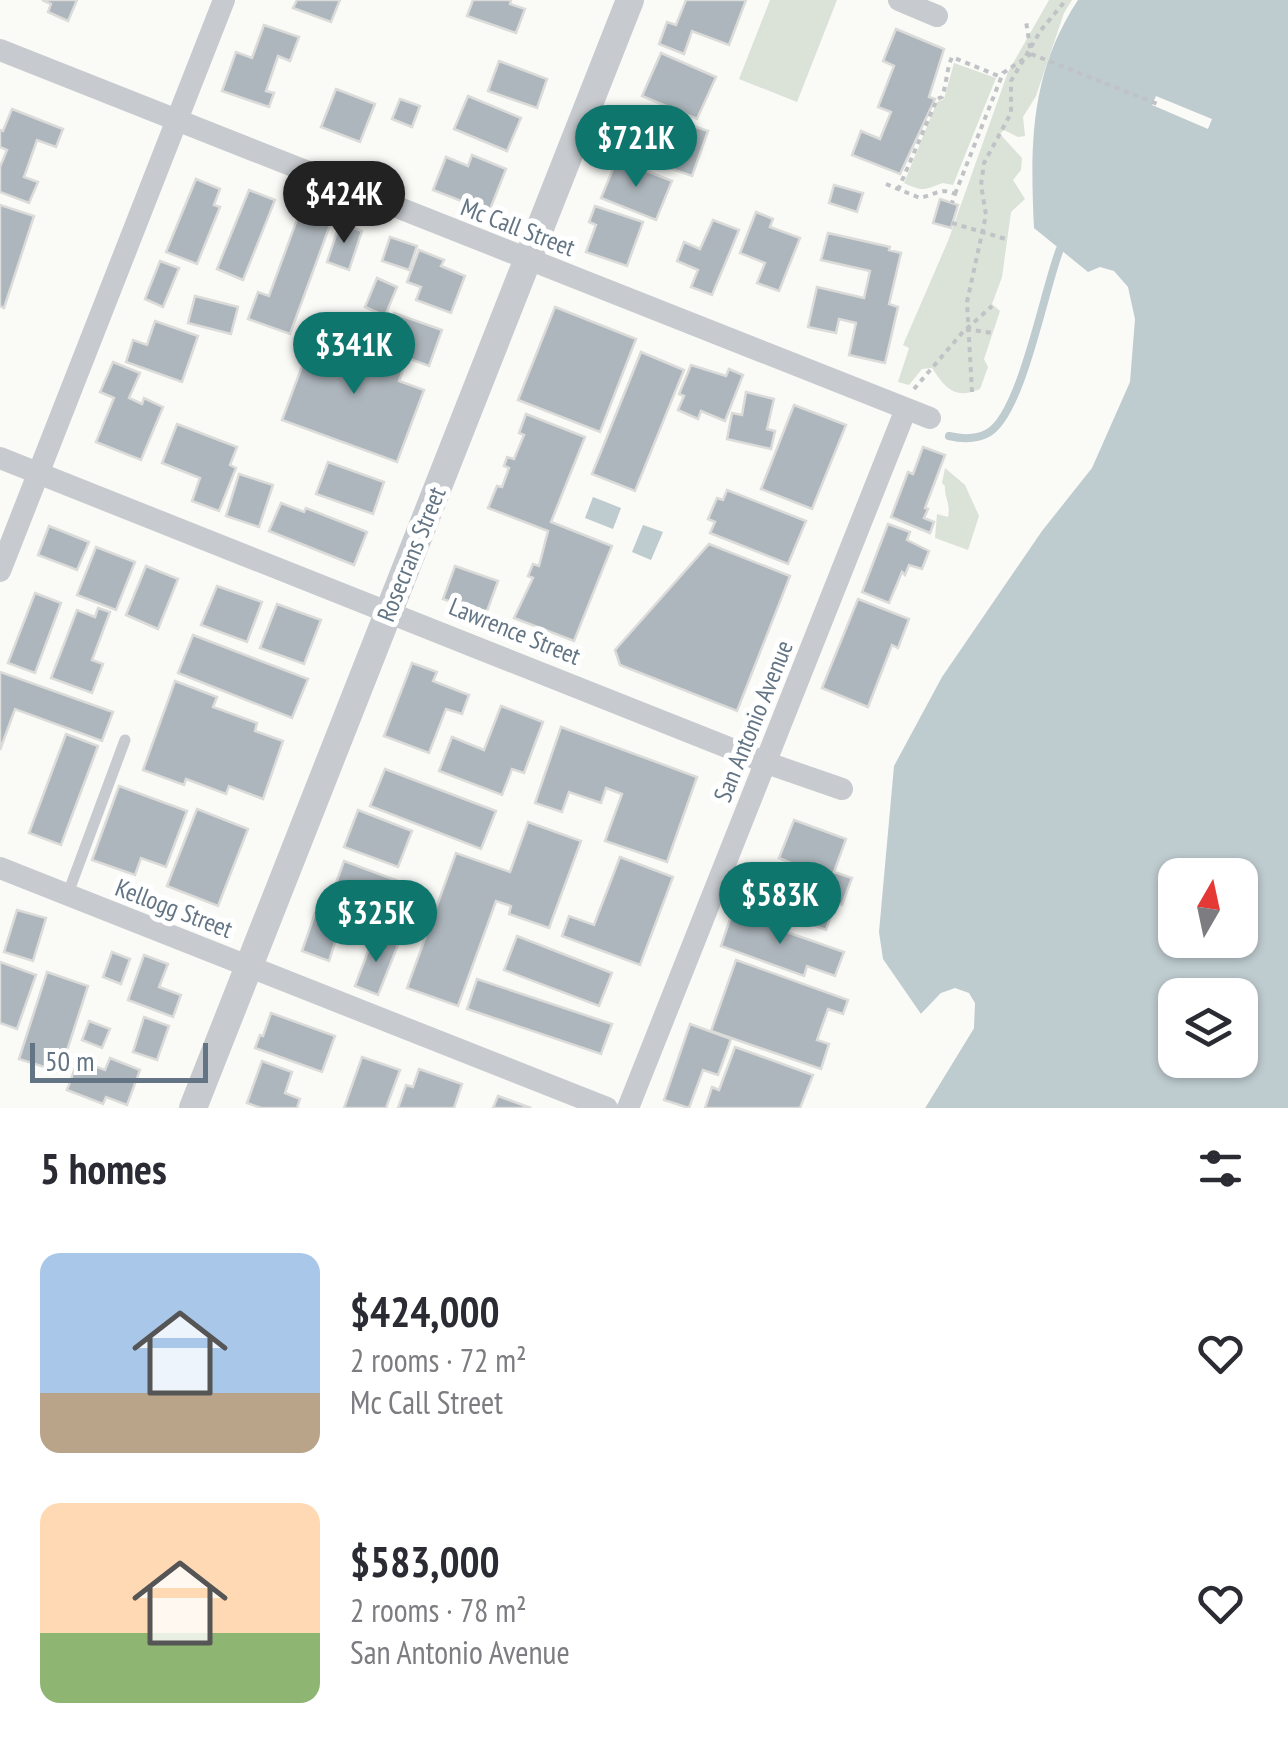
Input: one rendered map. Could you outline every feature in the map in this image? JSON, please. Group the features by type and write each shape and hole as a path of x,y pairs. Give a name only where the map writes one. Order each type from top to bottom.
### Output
{"street":[{"path":"0,571 224,0"},
{"name":"Rosecrans Street","path":"193,1108 630,0"},
{"path":"899,0 937,16"},
{"name":"Mc Call Street","path":"0,50 930,418"},
{"name":"San Antonio Avenue","path":"628,1108 906,409"},
{"name":"Lawrence Street","path":"0,458 766,763 842,788"},
{"name":"Kellogg Street","path":"0,868 608,1108"}],"lane":[{"path":"67,896 125,740"}],"path":[{"path":"972,392 966,302 984,232 984,163 1010,113 1011,81 1041,30 1066,0"},
{"path":"1026,21 1032,54"},
{"path":"952,203 1001,77 1032,54"},
{"path":"1032,54 1160,105"},
{"path":"898,190 937,99 942,97 952,57 1001,77"},
{"path":"886,184 920,198 943,190 955,194"},
{"path":"952,223 1010,240"},
{"path":"906,409 916,384 966,328 992,306"},
{"path":"966,328 992,333"}],"shaded area":[{"path":"770,0 837,0 797,102 739,79"},
{"path":"1049,0 1072,0 1036,96 1023,117 1025,136 1004,130 1000,134 1022,158 1021,170 1013,180 1025,199 1011,212 1002,277 992,304 1000,311 984,359 988,367 980,389 952,391 932,368 922,369 909,385 898,382 909,348 903,345 948,241 1008,72"},
{"path":"1078,0 1288,0 1288,1108 925,1108 974,1028 969,993 941,993 921,1014 883,959 879,932 894,766 942,677 1042,531 1092,468 1130,382 1135,319 1128,287 1114,271 1100,267 1088,272 1034,228 1032,167 1036,110 1050,55"},
{"path":"954,63 996,78 953,185 916,188 904,183 937,102 944,99"},
{"path":"945,468 965,485 979,516 968,550 935,538 937,514 948,517 949,512 942,483"},
{"path":"593,497 621,508 613,529 585,518"},
{"path":"643,525 663,532 651,560 632,552"}],"pier":[{"path":"1156,96 1212,119 1208,129 1152,105"},
{"path":"955,988 969,993 975,1003 974,1028 925,1108 920,1108 941,1067 969,1026 970,1004 966,997 955,993 922,1019 921,1014 941,993"}],"building":[{"path":"42,0 77,0 68,21 48,12 51,4"},
{"path":"297,0 340,0 331,22 293,8"},
{"path":"473,0 511,0 510,4 525,9 516,33 467,16"},
{"path":"686,0 746,0 729,45 692,31 684,54 659,44 667,22 676,25"},
{"path":"264,25 299,37 290,61 278,56 266,91 274,93 269,107 222,91 236,52 252,58"},
{"path":"896,29 944,49 929,97 935,99 900,174 852,155 861,131 880,139 891,112 878,107 894,66 883,61"},
{"path":"661,53 716,77 697,119 642,96"},
{"path":"499,61 547,79 537,108 488,91"},
{"path":"336,89 375,104 360,142 321,127"},
{"path":"468,96 521,118 507,151 454,129"},
{"path":"400,99 420,106 412,127 392,119"},
{"path":"12,109 63,129 56,147 37,140 24,177 38,182 29,203 0,192 0,167 7,150 0,147 0,130 3,131"},
{"path":"651,111 708,131 692,176 619,150 628,126 644,131"},
{"path":"472,155 506,169 489,212 433,190 446,157 468,166"},
{"path":"617,159 672,181 656,220 601,198"},
{"path":"196,179 220,189 214,205 220,207 197,264 166,252"},
{"path":"834,185 863,193 857,212 829,203"},
{"path":"249,190 275,200 243,280 217,269"},
{"path":"940,199 958,205 951,228 933,223"},
{"path":"0,205 34,216 4,308 0,306"},
{"path":"595,206 643,222 627,266 586,252 596,225 589,222"},
{"path":"756,212 773,219 770,227 800,238 779,291 757,283 765,263 740,253"},
{"path":"299,214 330,225 290,334 248,319 258,292 269,296"},
{"path":"713,220 739,230 712,295 691,287 698,270 677,261 684,242 700,249"},
{"path":"340,223 362,231 349,270 327,262"},
{"path":"828,233 901,253 889,304 898,307 885,363 849,355 856,323 839,319 836,333 808,327 817,287 864,298 870,271 821,260"},
{"path":"390,237 417,246 409,270 382,261"},
{"path":"419,250 444,260 441,266 465,276 451,313 416,300 421,287 407,282"},
{"path":"160,261 179,268 163,307 145,299"},
{"path":"377,278 397,287 385,316 365,307"},
{"path":"195,296 238,307 231,334 188,323"},
{"path":"555,307 636,339 600,432 518,400"},
{"path":"394,313 442,330 429,366 382,349"},
{"path":"155,321 198,336 182,382 126,362 133,340 147,345"},
{"path":"315,331 405,364 399,381 424,390 397,462 282,420"},
{"path":"641,352 684,370 635,491 592,474"},
{"path":"113,362 140,373 129,398 142,404 144,398 163,407 141,460 96,442 114,398 100,392"},
{"path":"691,365 726,376 729,369 743,375 725,421 701,411 698,419 678,410 684,396 679,394"},
{"path":"746,392 774,399 767,429 775,431 771,449 727,439 732,413 742,415"},
{"path":"794,405 846,425 812,509 761,489"},
{"path":"526,414 585,437 551,522 612,546 574,641 514,618 533,578 528,576 533,564 539,566 548,531 488,508 497,486 502,487 509,468 504,466 507,457 514,459 524,435 519,433"},
{"path":"177,424 237,447 230,465 236,468 219,511 192,501 200,478 162,463"},
{"path":"923,447 945,455 925,508 928,509 924,518 934,522 930,533 891,517 908,472 913,474"},
{"path":"328,462 384,482 373,514 316,494"},
{"path":"239,474 273,485 259,527 226,516"},
{"path":"727,490 806,521 788,564 710,533 715,522 708,519 717,498 723,500"},
{"path":"281,503 304,512 306,508 367,532 354,565 269,531"},
{"path":"888,524 910,532 907,540 929,551 922,569 909,565 905,575 902,572 889,603 862,592"},
{"path":"49,526 89,542 77,570 38,555"},
{"path":"709,544 790,576 737,711 620,665 615,650"},
{"path":"96,547 135,562 116,610 77,595"},
{"path":"146,566 178,579 158,629 126,615"},
{"path":"455,566 498,581 486,614 443,599"},
{"path":"217,586 262,602 247,642 201,625"},
{"path":"35,593 61,603 35,673 8,663"},
{"path":"858,599 909,619 898,648 892,645 868,707 822,688"},
{"path":"277,604 321,620 304,664 260,648"},
{"path":"98,608 110,612 92,660 103,664 92,693 51,678 77,610 95,617"},
{"path":"193,635 308,679 292,718 178,673"},
{"path":"412,663 437,672 433,681 469,695 462,714 446,709 429,753 384,736"},
{"path":"0,672 113,712 102,741 15,709 0,750"},
{"path":"175,681 217,697 213,707 257,723 255,731 283,741 263,799 229,786 226,794 186,779 184,785 143,770"},
{"path":"501,706 543,722 524,773 512,769 502,795 439,771 452,737 484,750"},
{"path":"561,727 697,777 667,862 605,841 622,794 606,788 601,803 569,792 562,812 535,803"},
{"path":"66,734 98,746 61,845 29,833"},
{"path":"385,769 496,811 481,849 370,806"},
{"path":"119,786 187,811 166,867 141,858 135,875 92,860"},
{"path":"197,809 248,829 218,906 167,886"},
{"path":"358,810 412,831 398,867 344,847"},
{"path":"794,820 846,839 834,872 852,878 842,905 835,903 826,930 741,899 747,880 780,892 791,863 779,858"},
{"path":"528,822 581,841 549,928 509,914 511,906 496,901 458,1006 407,988 456,853 510,872"},
{"path":"620,857 673,877 640,965 562,936 569,916 594,925"},
{"path":"344,861 409,885 392,931 327,908"},
{"path":"17,910 46,918 33,961 4,952"},
{"path":"315,913 342,921 329,961 302,951"},
{"path":"732,913 844,952 835,976 807,966 804,976 721,946"},
{"path":"374,935 398,945 378,995 355,986"},
{"path":"517,936 612,973 599,1006 504,970"},
{"path":"112,952 130,959 121,984 103,977"},
{"path":"144,955 168,964 159,987 181,995 173,1017 128,1000"},
{"path":"736,960 848,1000 843,1014 828,1009 817,1040 829,1044 821,1069 711,1031"},
{"path":"0,962 36,975 17,1029 0,1023"},
{"path":"47,972 88,986 60,1072 19,1059"},
{"path":"477,979 612,1024 601,1054 467,1009"},
{"path":"271,1013 335,1036 322,1072 255,1048"},
{"path":"144,1017 169,1026 157,1060 133,1052"},
{"path":"89,1021 110,1029 102,1048 82,1040"},
{"path":"690,1024 731,1039 718,1075 703,1070 689,1108 664,1100"},
{"path":"735,1047 813,1075 800,1108 705,1108 712,1087 719,1090"},
{"path":"362,1057 400,1070 386,1108 344,1108"},
{"path":"110,1058 140,1070 127,1105 106,1097 103,1104 67,1090 78,1060 105,1070"},
{"path":"262,1061 292,1072 285,1093 300,1099 297,1108 261,1108 247,1103"},
{"path":"419,1069 462,1084 454,1108 398,1108 406,1085 413,1087"},
{"path":"498,1096 531,1108 493,1108"}],"waterway":[{"path":"949,436 979,436 1000,421 1022,377 1060,249"}]}
